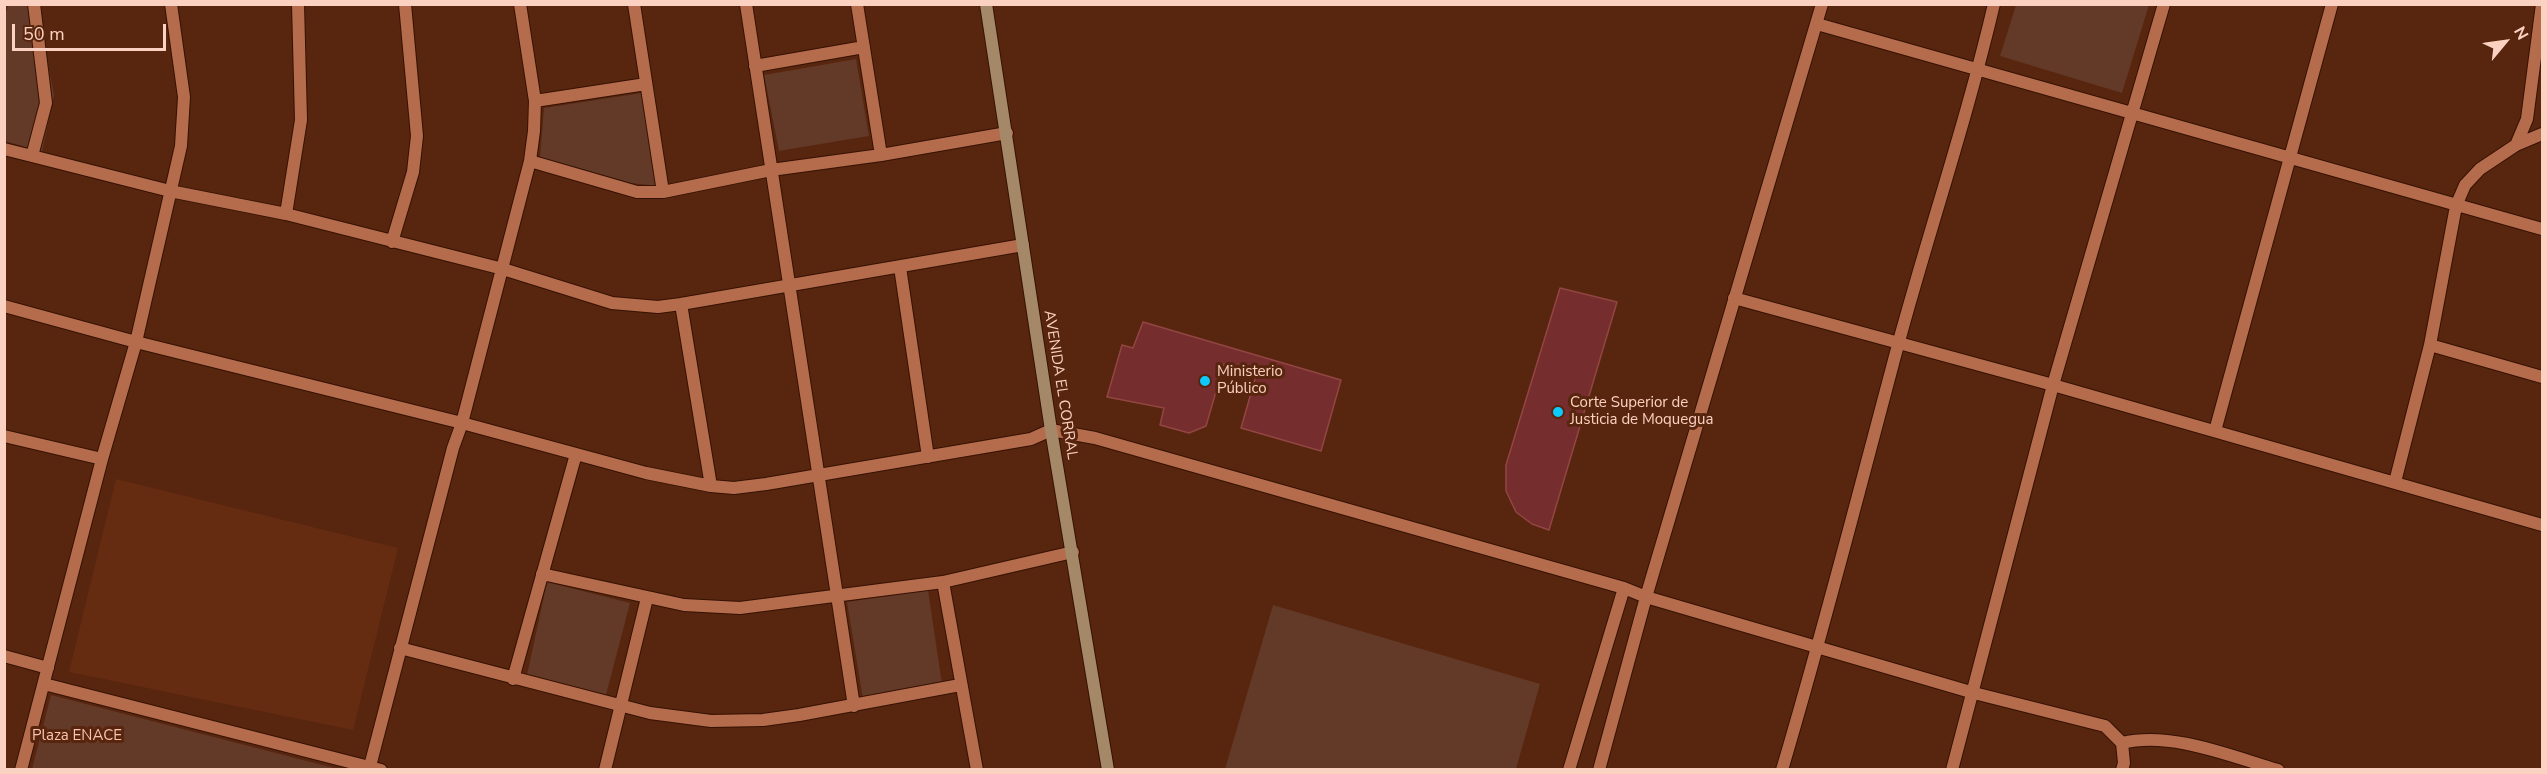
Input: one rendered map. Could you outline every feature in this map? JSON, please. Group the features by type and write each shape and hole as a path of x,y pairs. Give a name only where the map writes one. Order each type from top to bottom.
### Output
{"street":[{"path":"32,156 46,103 34,4"},
{"path":"21,770 102,459 136,342 181,146 184,97 171,4"},
{"path":"286,214 301,120 297,4"},
{"path":"392,242 413,172 417,136 405,4"},
{"path":"44,684 373,769 400,648 453,448 462,423 530,161 535,101 520,4"},
{"path":"634,4 663,192"},
{"path":"746,4 854,706"},
{"path":"857,4 881,155"},
{"name":"AVENIDA EL CORRAL","path":"986,4 1051,430 1108,770"},
{"path":"1599,770 1646,597 1822,4"},
{"path":"1782,770 1818,648 1899,344 1978,69 1994,4"},
{"path":"1953,770 2053,386 2164,4"},
{"path":"2215,431 2332,4"},
{"path":"2516,146 2527,119 2542,4"},
{"path":"1817,24 2542,229"},
{"path":"755,66 864,47"},
{"path":"535,101 646,84"},
{"path":"530,161 637,192 663,192 771,170 881,155 1007,133"},
{"path":"2395,482 2430,345 2456,206 2465,185 2480,169 2516,146 2542,134"},
{"path":"4,149 170,191 286,214 503,269 612,303 658,308 1023,245"},
{"path":"900,267 928,456"},
{"path":"1734,298 2215,431 2542,525"},
{"path":"681,304 711,486"},
{"path":"4,306 136,342 462,423 646,473 711,486 734,488 819,475 1031,439 1051,430 1095,438 1624,588 1646,597 1974,693 2105,726 2122,742 2122,770"},
{"path":"2430,345 2542,377"},
{"path":"4,436 102,459"},
{"path":"513,679 576,454"},
{"path":"542,574 647,598 684,605 720,608 943,582 1073,552"},
{"path":"943,582 977,770"},
{"path":"1569,770 1624,588"},
{"path":"604,770 647,598"},
{"path":"400,648 513,679 650,712 711,721 763,720 854,706 960,685"},
{"path":"4,656 48,668"},
{"path":"2122,742 2137,739 2161,739 2277,770"}],"shaded area":[{"path":"116,479 398,548 353,730 69,672"}],"green space":[{"path":"8,5 37,5 54,95 42,152 5,141 5,16"},
{"path":"2016,5 2149,5 2122,93 2000,56"},
{"path":"856,59 869,136 779,151 764,75"},
{"path":"642,93 657,186 631,183 540,157 544,108"},
{"path":"547,582 630,603 606,695 527,675"},
{"path":"928,590 942,684 863,699 847,602"},
{"path":"1273,605 1540,684 1516,769 1225,769"},
{"name":"Plaza ENACE","path":"51,695 338,769 32,769"}],"building":[{"path":"1560,288 1617,302 1549,530 1532,524 1516,512 1506,491 1506,465"},
{"path":"1143,322 1341,380 1321,451 1241,428 1257,372 1224,364 1206,426 1189,433 1160,425 1164,408 1107,397 1122,345 1133,348"}],"place":[{"name":"Ministerio Público","path":"1205,381"},
{"name":"Corte Superior de Justicia de Moquegua","path":"1558,412"}]}
